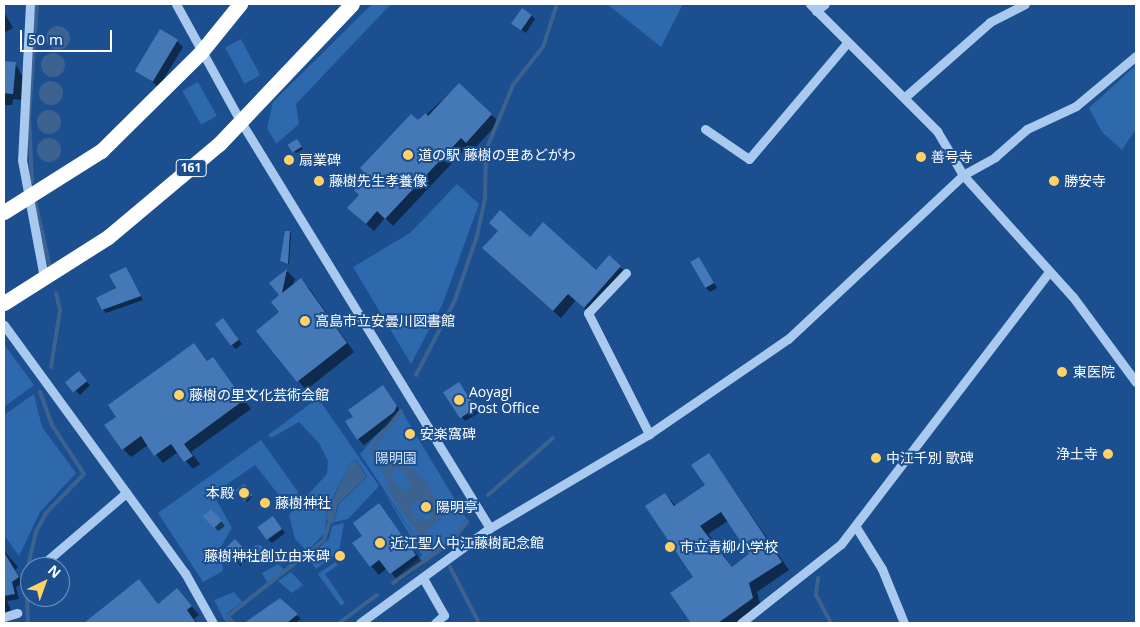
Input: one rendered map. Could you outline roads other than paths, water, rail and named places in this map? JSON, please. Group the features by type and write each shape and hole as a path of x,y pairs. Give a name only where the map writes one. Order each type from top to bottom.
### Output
{"highway":[{"path":"4,212 28,199 102,151 200,52 240,4"},
{"name":"161","path":"4,303 131,220 241,122 352,4"}],"street":[{"path":"30,4 22,114 22,160 44,278"},
{"path":"176,4 200,52 241,122 490,528"},
{"path":"825,4 813,7 937,131 963,175 1050,272 1136,382"},
{"path":"905,97 990,22 1025,4"},
{"path":"705,129 749,159 847,43"},
{"path":"360,623 490,528 649,434 788,339 963,175 995,157 1027,129 1076,106 1136,56"},
{"path":"626,272 588,313 649,434"},
{"path":"741,623 822,561 856,527 1050,272"},
{"path":"4,325 185,573 213,623"},
{"path":"51,557 126,493"},
{"path":"856,527 882,569 904,623"},
{"path":"423,578 444,615 435,623"},
{"path":"4,617 17,613"}],"waterway":[{"path":"32,182 29,118 37,4"},
{"path":"416,375 455,300 477,236 485,198 486,150 513,85 543,47 557,4"},
{"path":"35,201 50,267"},
{"path":"51,367 60,310 56,293"},
{"path":"28,623 26,575 36,532 46,513 84,474 52,425 40,392"},
{"path":"375,454 372,448 401,411"},
{"path":"488,495 553,438"},
{"path":"233,623 228,616 324,540 331,517"},
{"path":"393,583 453,541 467,521"},
{"path":"430,546 434,552"},
{"path":"450,567 479,623"},
{"path":"818,578 816,595 831,623"},
{"path":"339,623 377,595"}],"place":[{"name":"道の駅 藤樹の里あどがわ","path":"408,155"},
{"name":"善号寺","path":"921,157"},
{"name":"扇業碑","path":"289,160"},
{"name":"藤樹先生孝養像","path":"319,181"},
{"name":"勝安寺","path":"1054,181"},
{"name":"高島市立安曇川図書館","path":"305,321"},
{"name":"東医院","path":"1062,372"},
{"name":"藤樹の里文化芸術会館","path":"179,395"},
{"name":"Aoyagi Post Office","path":"459,400"},
{"name":"安楽窩碑","path":"410,434"},
{"name":"浄土寺","path":"1108,454"},
{"name":"中江千別 歌碑","path":"876,458"},
{"name":"本殿","path":"244,493"},
{"name":"藤樹神社","path":"265,503"},
{"name":"陽明亭","path":"426,507"},
{"name":"近江聖人中江藤樹記念館","path":"380,543"},
{"name":"市立青柳小学校","path":"670,547"},
{"name":"藤樹神社創立由来碑","path":"340,556"}],"park label":[{"name":"陽明園","path":"396,458"}]}
